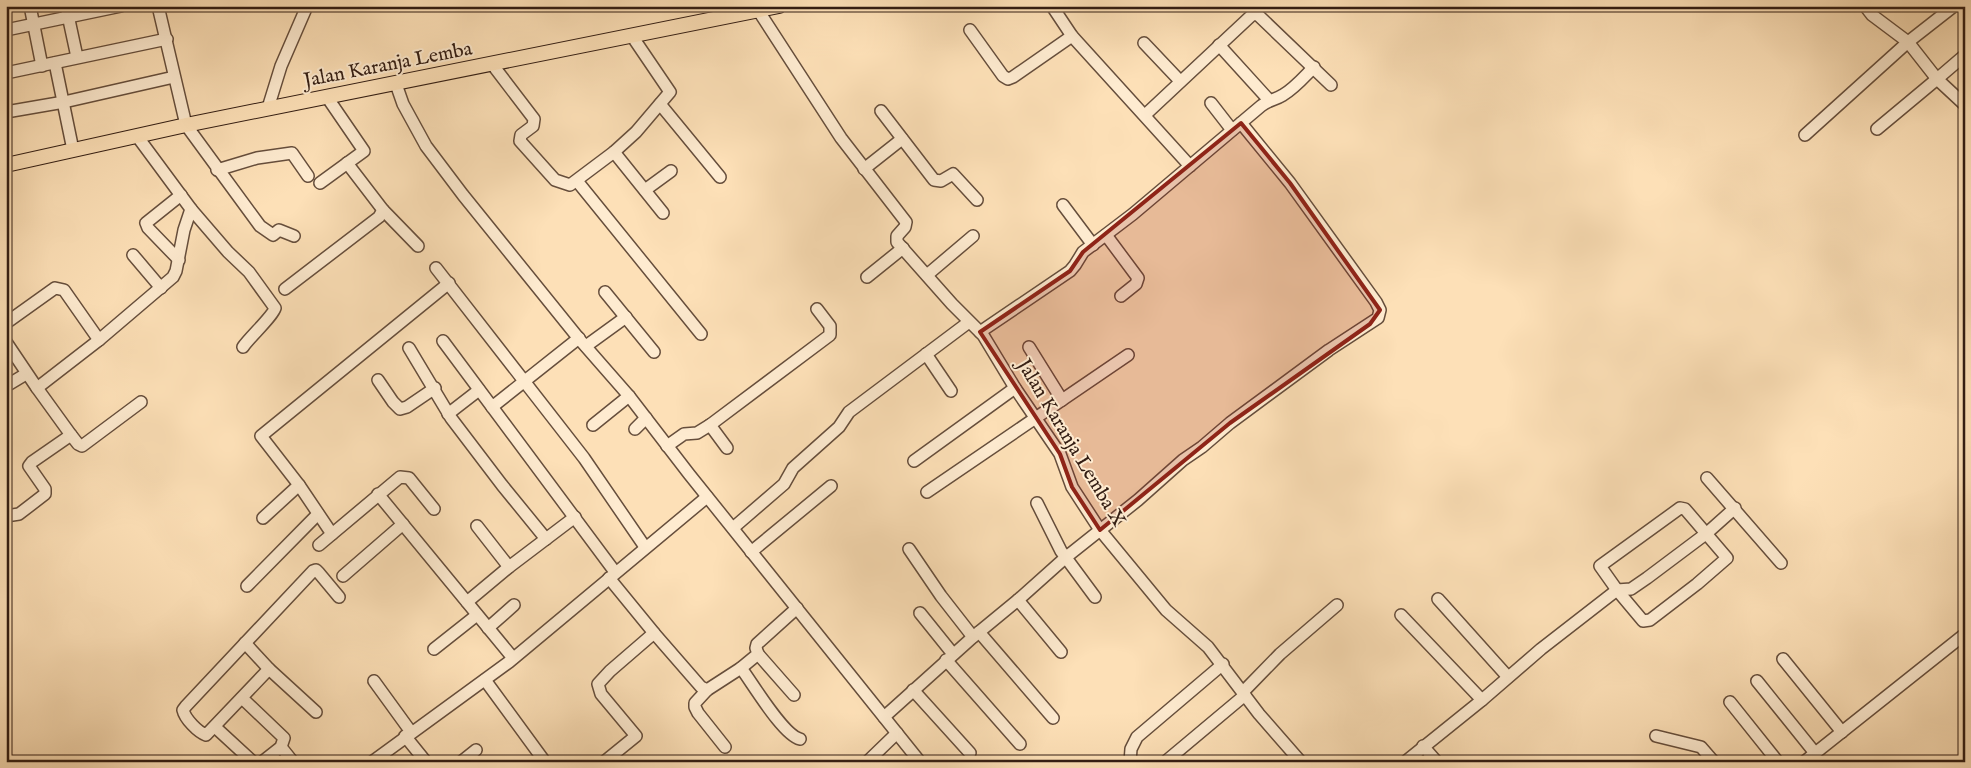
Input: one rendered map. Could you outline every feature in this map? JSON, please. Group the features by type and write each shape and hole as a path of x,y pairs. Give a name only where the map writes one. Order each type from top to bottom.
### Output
{"main road":[{"name":"Jalan Karanja Lemba","path":"6,165 268,108 632,36 753,9 779,6"}],"street":[{"path":"30,6 42,66"},
{"path":"6,30 33,25 67,12 121,6"},
{"path":"158,6 186,125 260,226 273,234 279,230 294,236"},
{"path":"268,108 281,66 307,6"},
{"path":"1052,6 1072,36 1190,166"},
{"path":"1865,6 1872,15 1908,42 1937,79 1965,105"},
{"path":"1805,135 1908,42 1954,6"},
{"path":"753,9 838,134 906,222 906,227 897,238 903,248 867,277"},
{"path":"67,12 77,57"},
{"path":"1145,115 1251,16 1257,14 1331,85"},
{"path":"970,30 1003,76 1008,79 1072,36"},
{"path":"492,64 534,119 533,126 520,137 523,145 557,182 569,185 577,181 614,152 639,129 670,93 670,90 632,36"},
{"path":"6,74 166,39"},
{"path":"1144,43 1180,81"},
{"path":"1219,45 1269,100"},
{"path":"1877,129 1965,55"},
{"path":"55,63 73,150"},
{"path":"980,332 1070,271 1076,265 1083,252 1190,166 1236,126 1269,100 1281,96 1314,67"},
{"path":"6,112 64,102 174,77"},
{"path":"396,84 402,104 426,146 462,195 582,342 629,396 707,497 734,528 751,552 920,762"},
{"path":"320,183 364,150 327,97"},
{"path":"660,104 720,177"},
{"path":"884,717 976,634 1065,558 1138,500 1183,460 1329,350 1370,324 1380,314 1376,302 1286,177 1236,126 1211,104"},
{"path":"881,111 934,180 940,182 953,174 977,200"},
{"path":"136,136 191,210 228,252 249,272 275,308 274,313 253,333 243,346"},
{"path":"864,169 902,139"},
{"path":"614,152 663,213"},
{"path":"218,170 258,158 292,153 308,176"},
{"path":"347,163 383,210 418,246"},
{"path":"645,190 670,171"},
{"path":"577,181 701,334"},
{"path":"178,260 148,228 146,223 181,195"},
{"path":"1063,205 1093,245"},
{"path":"37,388 99,340 173,277 184,230 191,210"},
{"path":"285,288 379,217 383,210"},
{"path":"1106,235 1138,278 1136,284 1120,296"},
{"path":"927,275 973,236"},
{"name":"Jalan Karanja Lemba X","path":"903,248 968,322 980,332 1014,388 1060,454 1072,487 1100,530 1160,603 1197,636 1223,664 1300,762"},
{"path":"133,255 161,288"},
{"path":"436,268 584,458 645,547"},
{"path":"332,534 299,485 261,436 449,284"},
{"path":"6,323 55,288 59,288 64,290 99,340"},
{"path":"605,292 654,352"},
{"path":"667,446 684,434 697,433 710,425 830,334 830,326 817,309"},
{"path":"492,407 582,342 626,317"},
{"path":"734,528 787,481 793,468 839,427 849,412 968,322"},
{"path":"443,341 575,517 612,575 654,633 701,687 706,690"},
{"path":"6,342 26,374 71,435 82,446 140,402"},
{"path":"1029,347 1062,400"},
{"path":"409,348 435,388 448,414 546,539"},
{"path":"926,354 951,391"},
{"path":"927,492 1128,355"},
{"path":"6,386 26,374"},
{"path":"378,380 393,402 401,409 435,388"},
{"path":"914,461 1014,388"},
{"path":"448,414 479,390"},
{"path":"593,425 629,396"},
{"path":"634,429 646,418"},
{"path":"710,425 727,448"},
{"path":"6,516 19,514 45,494 45,489 30,466 32,462 71,435"},
{"path":"319,545 400,477 406,476 434,509"},
{"path":"1707,478 1781,563"},
{"path":"263,518 299,485"},
{"path":"751,552 831,486"},
{"path":"378,494 513,658"},
{"path":"372,762 513,658 707,497"},
{"path":"1037,504 1065,558 1095,597"},
{"path":"1680,508 1685,508 1727,558 1650,620 1643,621 1617,590 1600,566 1601,564 1680,508"},
{"path":"1405,762 1617,590 1631,589 1707,533 1735,508"},
{"path":"248,586 318,514"},
{"path":"467,602 509,567 575,517"},
{"path":"343,576 403,524"},
{"path":"477,526 509,567"},
{"path":"909,549 941,596 1053,718"},
{"path":"269,669 208,734 204,735 184,716 183,710 315,570 338,597"},
{"path":"1438,599 1508,677"},
{"path":"1018,600 1061,652"},
{"path":"488,628 514,605"},
{"path":"1165,762 1244,693 1280,654 1337,605"},
{"path":"794,695 756,650 757,644 797,608"},
{"path":"920,613 950,657 1020,744"},
{"path":"434,649 478,615"},
{"path":"1401,615 1482,700"},
{"path":"604,762 636,736 601,694 598,684 610,671 654,633"},
{"path":"1804,762 1965,634"},
{"path":"245,643 269,669 316,712"},
{"path":"725,747 694,707 706,690 741,668 758,654"},
{"path":"1783,659 1842,732"},
{"path":"1130,762 1131,749 1137,737 1223,664"},
{"path":"741,668 786,729 795,738 800,739"},
{"path":"485,680 545,762"},
{"path":"374,681 426,762"},
{"path":"1757,681 1815,753"},
{"path":"913,690 970,754"},
{"path":"242,698 284,738 281,746 262,762"},
{"path":"1730,702 1778,762"},
{"path":"215,727 253,762"},
{"path":"867,762 897,733"},
{"path":"1656,736 1701,747 1714,762"},
{"path":"281,746 293,762"},
{"path":"1424,746 1437,762"},
{"path":"460,762 476,750"}],"highlighted area":[{"path":"1241,123 1290,183 1380,310 1370,324 1230,423 1100,530 1072,487 1060,454 980,332 1070,271 1083,252"}]}
